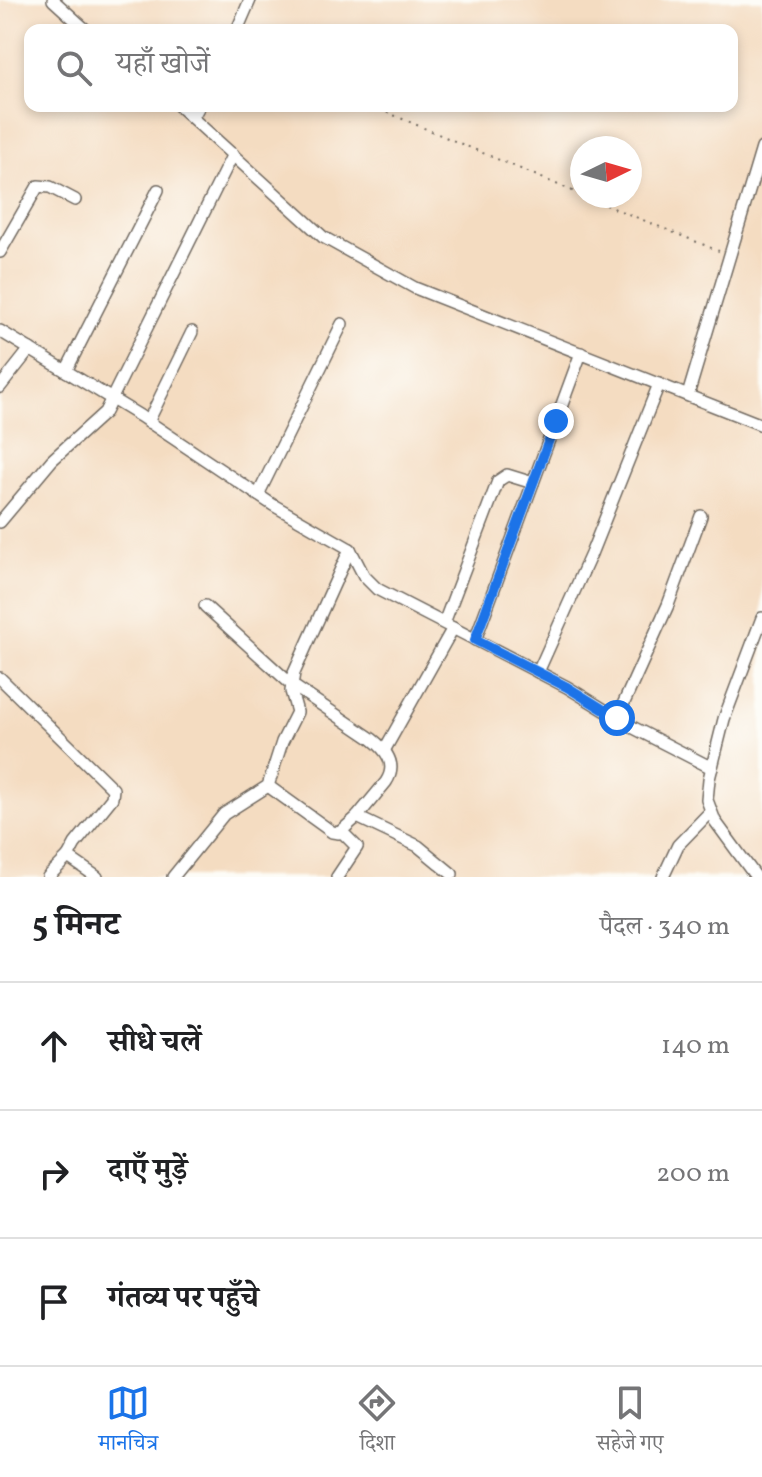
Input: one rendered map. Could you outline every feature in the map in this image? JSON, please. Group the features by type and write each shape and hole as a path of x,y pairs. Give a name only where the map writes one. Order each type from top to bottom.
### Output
{"street":[{"path":"53,0 79,24"},
{"path":"240,24 250,0"},
{"path":"196,112 233,154 323,237 347,252 415,288 762,425"},
{"path":"688,395 762,148"},
{"path":"0,522 52,460 105,412 233,154"},
{"path":"0,252 38,186 50,187 75,200"},
{"path":"66,371 158,190"},
{"path":"258,495 342,324"},
{"path":"0,331 148,422 258,495 350,549 364,576 377,589 538,672 712,768"},
{"path":"148,422 192,332"},
{"path":"0,387 30,349"},
{"path":"475,640 581,353"},
{"path":"538,672 591,554 659,384"},
{"path":"385,749 449,625 498,481 507,475 533,483"},
{"path":"617,718 668,605 701,516"},
{"path":"173,877 224,814 268,786 282,742 297,712 292,685 294,673 350,549"},
{"path":"205,606 292,685 385,749 390,760 390,776 342,832 332,832 268,786"},
{"path":"756,877 710,812 707,791 724,719 762,618"},
{"path":"0,678 113,789 112,798 68,857 48,877"},
{"path":"663,877 678,845 710,812"},
{"path":"357,817 418,846 452,874"},
{"path":"337,877 357,847 342,832"},
{"path":"68,857 97,877"}],"path":[{"path":"386,112 570,190"},
{"path":"613,208 729,255"}],"route":[{"path":"556,421 475,640 567,687 617,718"}]}
